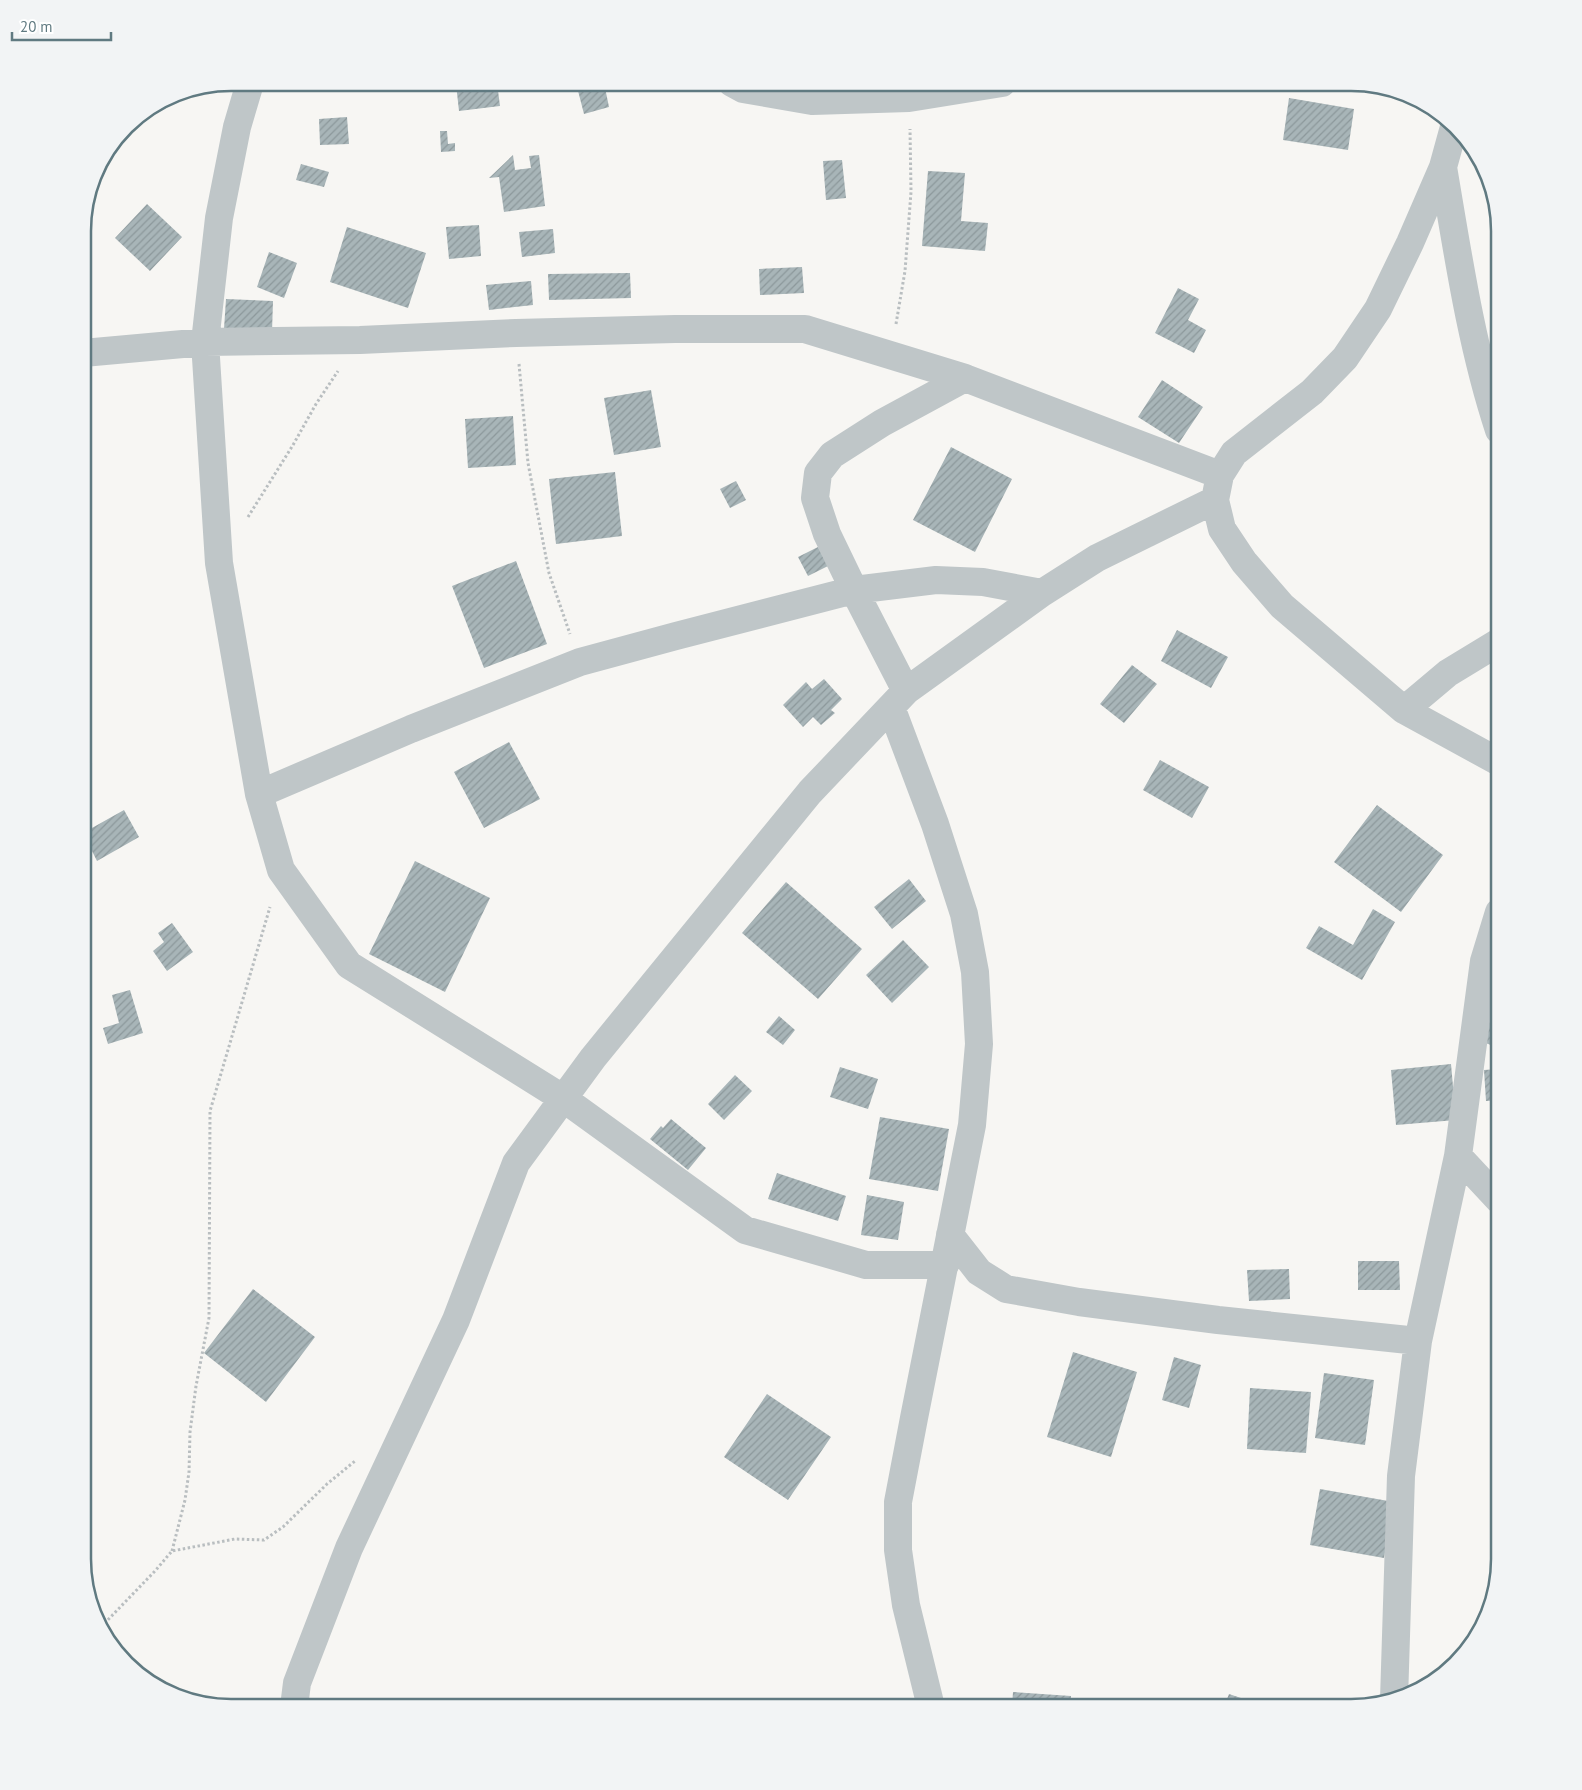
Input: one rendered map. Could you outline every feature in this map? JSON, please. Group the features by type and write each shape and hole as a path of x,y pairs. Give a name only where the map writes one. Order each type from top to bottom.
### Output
{"street":[{"path":"247,92 237,127 219,218 205,342 219,563 259,794 281,870 349,965 564,1099 745,1230 866,1264 944,1265"},
{"path":"760,92 812,101 909,98 946,92"},
{"path":"1452,135 1443,167 1410,243 1378,309 1346,358 1312,392 1234,453 1218,487 1222,529 1244,562 1282,606 1404,710 1491,757"},
{"path":"1443,167 1463,288 1491,404"},
{"path":"92,352 205,342 360,340 516,333 675,329 805,329 965,378 1218,487"},
{"path":"928,1699 906,1605 898,1550 898,1502 972,1125 979,1044 975,972 961,905 935,824 899,699 854,590 828,534 815,498 818,473 832,455 882,423 965,378"},
{"path":"296,1695 349,1548 456,1320 516,1163 593,1058 810,792 899,699 1042,593 1097,558 1218,487"},
{"path":"259,794 580,662 854,590 936,580 983,582 1042,593"},
{"path":"1404,710 1448,673 1491,647"},
{"path":"1394,1691 1401,1476 1418,1341 1458,1156 1484,961 1491,940"},
{"path":"1458,1156 1491,1191"},
{"path":"950,1235 979,1272 1006,1289 1079,1302 1218,1320 1418,1341"}],"path":[{"path":"891,356 905,271 911,192 909,98"},
{"path":"516,333 528,463 549,573 580,662"},
{"path":"245,521 293,445 316,404 360,340"},
{"path":"106,1621 155,1572 172,1551 185,1500 189,1472 190,1432 196,1386 209,1318 210,1110 281,870"},
{"path":"172,1551 235,1539 264,1540 283,1527 327,1484 360,1456"}],"building":[{"path":"457,92 498,92 500,106 459,111"},
{"path":"578,92 606,92 609,107 584,114"},
{"path":"1289,98 1354,109 1348,150 1283,140"},
{"path":"347,117 349,144 320,145 319,119"},
{"path":"440,131 447,131 448,144 455,143 455,151 441,152"},
{"path":"513,155 515,170 531,168 529,156 539,155 545,206 504,212 499,177 489,178"},
{"path":"842,160 846,198 826,200 823,161"},
{"path":"301,164 329,172 324,187 296,180"},
{"path":"928,171 965,173 961,221 988,223 985,251 922,246"},
{"path":"147,204 182,237 150,271 115,238"},
{"path":"479,225 481,256 449,259 446,227"},
{"path":"347,227 426,253 408,308 330,282"},
{"path":"553,229 555,253 522,257 519,232"},
{"path":"269,252 297,263 284,298 257,287"},
{"path":"802,267 804,293 760,295 759,269"},
{"path":"630,273 631,298 549,300 548,274"},
{"path":"531,281 533,305 489,310 486,285"},
{"path":"1178,288 1199,299 1188,320 1206,330 1194,353 1155,333"},
{"path":"226,299 273,301 272,332 224,329"},
{"path":"1162,380 1203,407 1179,443 1138,417"},
{"path":"651,390 661,447 614,455 604,398"},
{"path":"513,416 516,465 468,468 465,419"},
{"path":"951,447 1012,479 975,552 913,520"},
{"path":"615,472 622,536 556,544 549,479"},
{"path":"736,481 746,500 730,508 720,489"},
{"path":"818,547 828,566 808,576 798,557"},
{"path":"516,561 547,644 484,668 452,586"},
{"path":"1177,630 1228,657 1211,688 1161,661"},
{"path":"1132,665 1157,684 1124,723 1100,704"},
{"path":"824,679 842,699 831,710 835,713 821,725 813,717 803,727 783,705 806,682 812,689"},
{"path":"509,742 540,799 484,828 454,772"},
{"path":"1160,760 1209,787 1192,818 1143,790"},
{"path":"1377,805 1443,855 1401,912 1334,862"},
{"path":"124,810 139,837 97,861 92,850 92,828"},
{"path":"415,861 490,898 445,992 369,954"},
{"path":"909,879 926,901 892,929 874,907"},
{"path":"786,882 862,949 818,999 742,933"},
{"path":"1373,909 1395,922 1362,980 1306,948 1319,926 1353,945"},
{"path":"172,923 193,952 167,971 153,951 164,942 158,933"},
{"path":"903,940 929,967 892,1003 866,975"},
{"path":"130,990 143,1033 108,1044 103,1028 119,1023 112,995"},
{"path":"1491,1009 1491,1045 1480,1041"},
{"path":"779,1016 795,1030 783,1045 766,1032"},
{"path":"1451,1064 1456,1120 1396,1125 1391,1070"},
{"path":"840,1067 878,1079 868,1109 830,1097"},
{"path":"1484,1070 1491,1070 1491,1101 1486,1101"},
{"path":"735,1075 752,1091 724,1120 708,1104"},
{"path":"880,1117 949,1129 938,1191 869,1179"},
{"path":"671,1119 706,1148 688,1170 650,1139 661,1126 663,1128"},
{"path":"777,1173 846,1196 838,1221 768,1199"},
{"path":"867,1195 904,1202 898,1240 861,1235"},
{"path":"1358,1261 1399,1261 1400,1290 1358,1290"},
{"path":"1289,1269 1290,1299 1249,1301 1247,1270"},
{"path":"253,1289 315,1337 266,1402 204,1353"},
{"path":"1073,1352 1137,1372 1111,1457 1047,1437"},
{"path":"1174,1357 1201,1365 1189,1408 1162,1400"},
{"path":"1324,1373 1374,1380 1365,1445 1315,1438"},
{"path":"1250,1388 1311,1392 1306,1453 1247,1449"},
{"path":"767,1394 831,1437 788,1500 724,1457"},
{"path":"1320,1489 1394,1502 1384,1558 1310,1545"},
{"path":"1013,1692 1071,1696 1071,1699 1013,1699"},
{"path":"1229,1694 1244,1699 1227,1699"}]}
